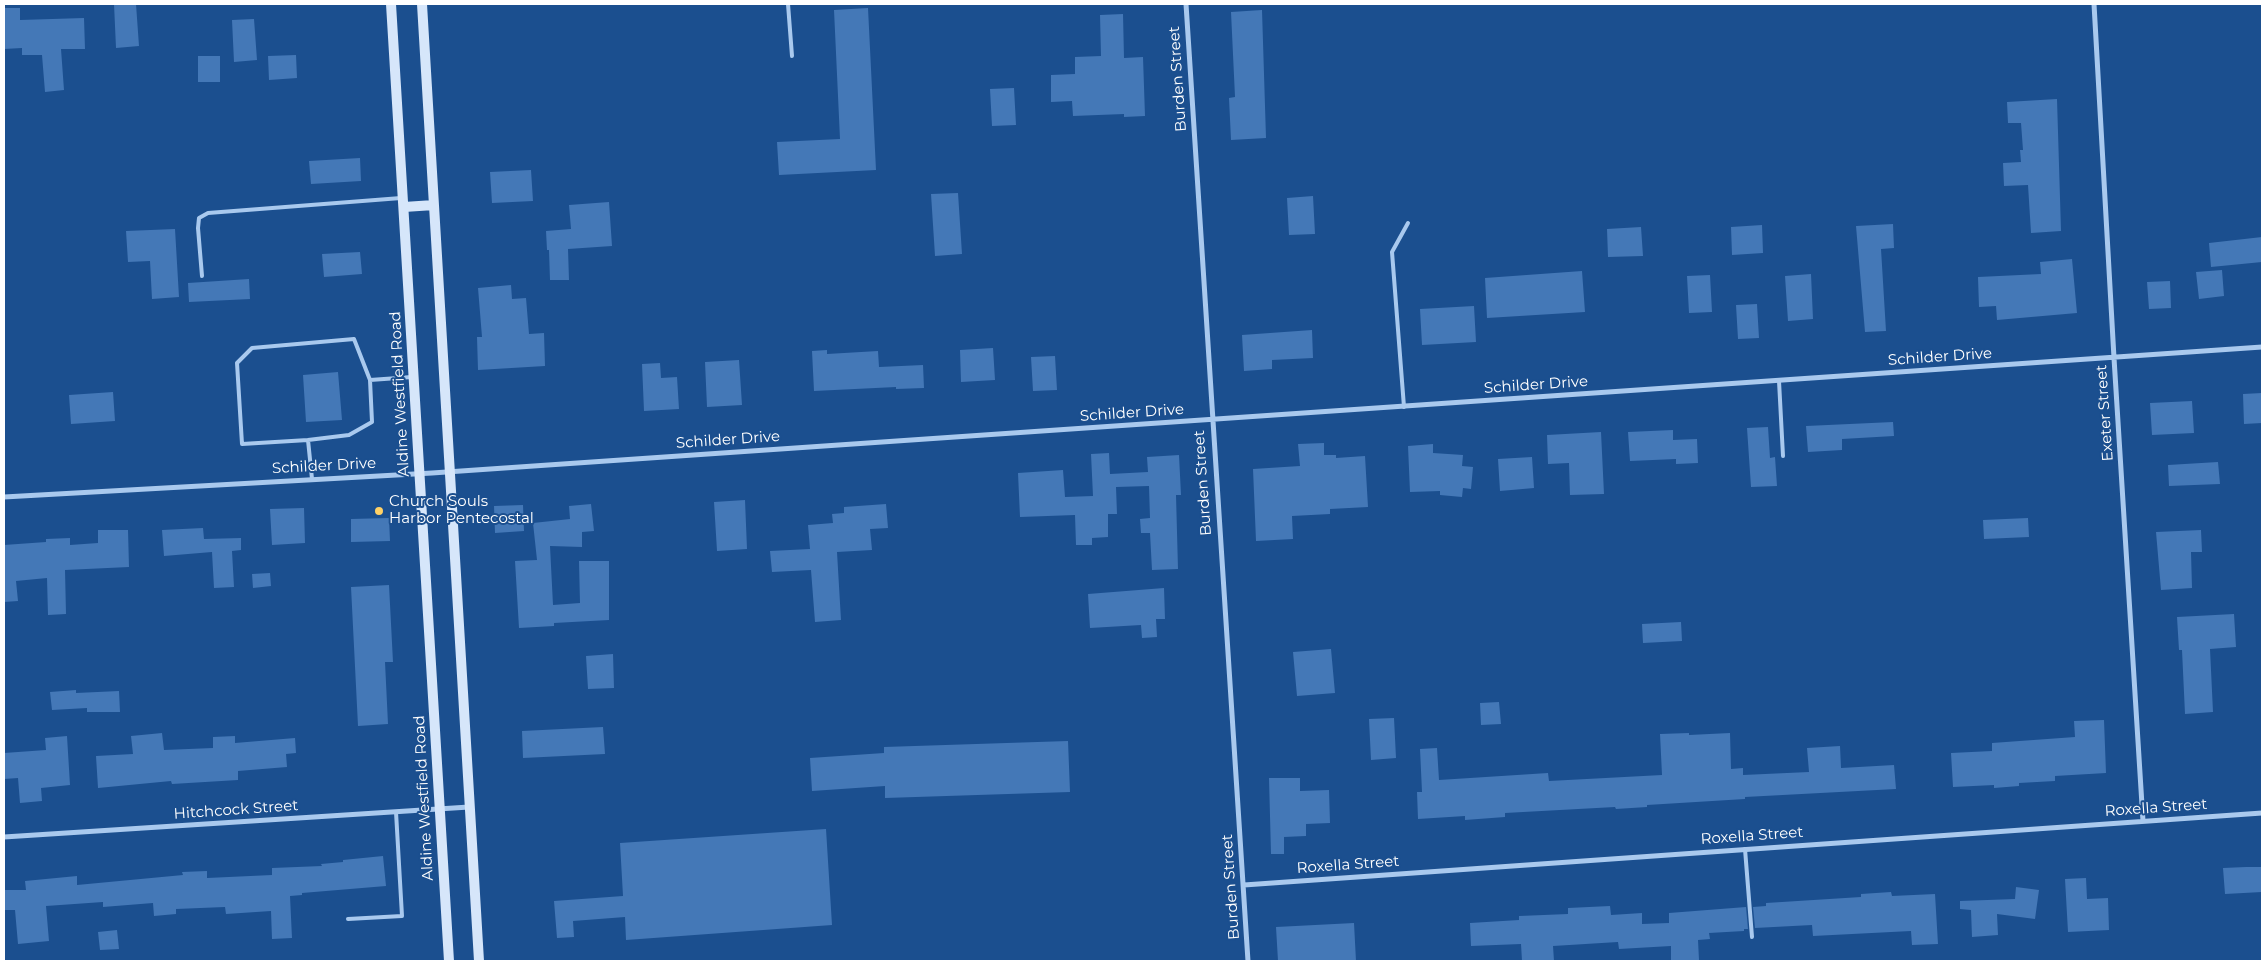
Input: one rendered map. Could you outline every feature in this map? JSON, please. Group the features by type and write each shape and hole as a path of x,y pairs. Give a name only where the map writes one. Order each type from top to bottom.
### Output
{"main road":[{"name":"Aldine Westfield Road","path":"391,4 449,961"},
{"path":"422,4 480,961"},
{"path":"404,202 434,205"}],"street":[{"name":"Burden Street","path":"1186,4 1248,961"},
{"name":"Exeter Street","path":"2094,4 2143,821"},
{"name":"Schilder Drive","path":"4,497 420,473 2262,347"},
{"name":"Hitchcock Street","path":"4,836 470,807"},
{"name":"Roxella Street","path":"1244,885 2262,813"}],"lane":[{"path":"788,4 792,56"},
{"path":"202,276 198,228 199,218 208,213 404,202"},
{"path":"1404,407 1392,252 1408,223"},
{"path":"354,340 370,380 372,422 350,435 242,444 237,363 252,348 354,340"},
{"path":"370,380 414,377"},
{"path":"1779,381 1783,456"},
{"path":"308,440 312,479"},
{"path":"348,919 402,916 396,812"},
{"path":"1745,850 1752,937"}],"building":[{"path":"114,4 136,4 139,46 116,48"},
{"path":"4,8 20,8 20,20 84,18 85,49 61,49 64,90 45,92 42,55 22,55 22,48 4,49"},
{"path":"868,8 876,170 779,175 777,142 840,139 834,10"},
{"path":"1262,10 1266,138 1231,140 1229,98 1235,97 1231,12"},
{"path":"1123,14 1124,58 1143,57 1145,116 1124,117 1124,114 1073,116 1072,101 1051,102 1051,75 1075,74 1075,57 1101,56 1100,15"},
{"path":"254,19 257,60 234,62 232,20"},
{"path":"296,55 297,78 269,80 268,56"},
{"path":"198,56 220,56 220,82 198,82"},
{"path":"1014,88 1016,125 992,126 990,89"},
{"path":"2057,99 2061,231 2031,233 2028,185 2004,186 2003,163 2021,162 2020,150 2023,150 2021,123 2008,123 2007,102"},
{"path":"360,158 361,181 311,184 309,161"},
{"path":"531,170 533,201 492,203 490,172"},
{"path":"958,193 962,254 935,256 931,194"},
{"path":"1313,196 1315,234 1289,235 1287,198"},
{"path":"609,202 612,246 568,249 569,280 550,280 546,231 571,229 569,205"},
{"path":"1893,224 1894,248 1881,249 1886,331 1865,332 1856,226"},
{"path":"1762,225 1763,253 1732,255 1731,227"},
{"path":"1641,227 1643,256 1608,257 1607,229"},
{"path":"175,229 179,297 152,299 150,261 128,262 126,231"},
{"path":"2262,237 2262,262 2211,267 2209,243"},
{"path":"360,252 362,274 324,277 322,254"},
{"path":"2072,259 2077,313 1997,320 1996,306 1979,307 1978,277 2041,274 2040,262"},
{"path":"2222,270 2224,296 2199,299 2196,272"},
{"path":"1582,271 1585,312 1487,318 1485,278"},
{"path":"1811,274 1813,319 1788,321 1785,276"},
{"path":"1710,275 1712,312 1689,313 1687,276"},
{"path":"249,279 250,299 189,302 188,283"},
{"path":"2170,281 2171,308 2149,309 2147,282"},
{"path":"511,285 512,299 526,298 529,334 544,333 545,366 478,370 477,337 482,337 478,288"},
{"path":"1757,304 1759,338 1738,339 1736,305"},
{"path":"1474,306 1476,342 1422,345 1420,309"},
{"path":"1312,330 1313,358 1272,360 1272,369 1244,371 1242,335"},
{"path":"993,348 995,380 961,382 960,350"},
{"path":"827,350 827,354 878,351 879,367 923,365 924,388 896,389 896,387 814,391 812,351"},
{"path":"1055,356 1057,390 1033,391 1031,357"},
{"path":"739,360 742,405 707,407 705,362"},
{"path":"660,363 661,378 677,377 679,409 644,411 642,364"},
{"path":"338,372 342,420 306,422 303,375"},
{"path":"113,392 115,421 71,424 69,395"},
{"path":"2262,393 2262,423 2244,424 2243,394"},
{"path":"2192,401 2194,433 2152,435 2150,403"},
{"path":"1893,422 1894,436 1842,439 1842,450 1808,452 1806,426"},
{"path":"1768,427 1770,458 1775,457 1777,486 1751,487 1747,428"},
{"path":"1673,430 1673,440 1697,439 1698,463 1676,464 1676,459 1630,461 1628,432"},
{"path":"1601,432 1604,494 1570,495 1569,463 1548,464 1547,435"},
{"path":"1324,443 1324,455 1336,455 1336,458 1365,456 1368,507 1330,509 1330,514 1292,516 1293,539 1256,541 1253,469 1300,466 1298,444"},
{"path":"1433,444 1433,453 1463,455 1462,466 1473,467 1471,489 1463,488 1462,497 1440,495 1440,491 1410,492 1408,446"},
{"path":"1109,453 1110,474 1148,472 1147,457 1179,455 1181,495 1176,495 1178,569 1152,570 1150,533 1141,533 1140,519 1150,518 1149,486 1116,487 1117,514 1108,514 1108,537 1092,538 1092,545 1076,545 1075,515 1020,517 1018,473 1063,470 1065,497 1093,496 1091,454"},
{"path":"1532,457 1534,488 1500,491 1498,459"},
{"path":"2218,462 2220,484 2169,486 2168,465"},
{"path":"745,500 747,549 717,551 714,502"},
{"path":"591,504 594,531 582,532 582,547 550,546 553,605 580,603 579,561 609,561 609,620 554,623 554,626 519,628 515,561 537,560 533,523 570,519 569,506"},
{"path":"886,504 888,528 870,529 872,550 837,552 841,620 815,622 811,570 772,572 770,551 810,549 808,525 833,523 832,514 844,513 844,507"},
{"path":"523,505 524,531 495,533 494,506"},
{"path":"304,508 305,543 272,545 270,509"},
{"path":"389,518 390,541 351,542 351,519"},
{"path":"2028,518 2029,537 1984,539 1983,520"},
{"path":"203,528 204,539 241,538 241,550 232,551 234,587 214,588 212,552 164,556 162,530"},
{"path":"98,530 128,530 129,567 65,570 66,614 48,615 47,578 16,581 18,601 4,602 4,545 46,542 46,539 70,538 70,545 98,543"},
{"path":"2201,530 2202,552 2191,552 2192,588 2161,590 2156,532"},
{"path":"270,573 271,586 253,588 252,574"},
{"path":"389,585 393,662 385,662 388,724 358,726 351,587"},
{"path":"1164,588 1165,619 1156,619 1157,637 1142,638 1141,625 1090,628 1088,594"},
{"path":"2234,614 2236,647 2210,649 2213,712 2185,714 2182,650 2179,650 2177,617"},
{"path":"1681,622 1682,641 1643,643 1642,624"},
{"path":"1331,649 1335,693 1297,696 1293,652"},
{"path":"613,654 614,688 588,689 586,656"},
{"path":"76,690 76,693 119,691 120,712 87,712 87,708 52,710 50,692"},
{"path":"1499,702 1501,724 1481,725 1480,703"},
{"path":"1394,718 1396,758 1371,760 1369,719"},
{"path":"2104,720 2106,773 2055,776 2055,781 2019,783 2019,786 1994,788 1994,785 1953,787 1951,753 1992,751 1992,743 2075,737 2074,721"},
{"path":"603,727 605,754 523,758 522,731"},
{"path":"162,733 164,750 213,748 213,737 235,736 235,743 295,738 296,753 286,754 287,767 238,771 238,780 172,784 171,781 98,788 96,756 133,754 131,736"},
{"path":"1689,733 1689,735 1730,733 1731,769 1743,768 1743,775 1809,772 1807,748 1840,746 1841,768 1894,765 1896,789 1745,797 1745,799 1647,805 1647,807 1616,809 1615,807 1505,813 1505,817 1465,820 1465,816 1418,819 1417,792 1422,792 1420,749 1437,748 1439,780 1548,773 1549,781 1662,775 1660,734"},
{"path":"67,736 70,785 41,788 42,801 20,803 18,778 4,779 4,753 46,750 45,738"},
{"path":"1068,741 1070,792 885,798 885,786 812,791 810,758 884,753 884,747"},
{"path":"1269,778 1300,778 1300,791 1329,790 1330,823 1306,824 1306,836 1284,837 1284,854 1271,854"},
{"path":"826,829 832,925 626,940 625,917 573,921 574,937 557,938 554,901 623,896 620,843"},
{"path":"383,856 386,886 302,893 302,895 290,896 292,938 272,939 271,911 226,914 225,907 176,909 176,914 154,916 153,903 103,907 103,902 46,906 49,941 18,944 15,910 4,910 4,890 26,890 25,881 77,876 77,885 183,875 182,872 207,871 207,878 272,875 272,868 322,866 321,864 343,862 343,860"},
{"path":"2262,867 2262,892 2225,894 2223,868"},
{"path":"2086,878 2087,899 2108,898 2109,930 2068,932 2065,879"},
{"path":"2016,887 2039,890 2035,919 1997,914 1998,935 1972,937 1971,910 1960,909 1960,901 2015,899"},
{"path":"1891,892 1892,896 1935,894 1938,944 1912,945 1911,931 1813,936 1812,925 1755,928 1753,907 1766,906 1766,903 1861,897 1861,894"},
{"path":"1610,906 1611,915 1642,913 1642,924 1669,923 1669,913 1746,907 1748,929 1744,929 1744,931 1709,933 1710,939 1698,940 1699,960 1671,961 1671,946 1619,949 1618,942 1553,946 1554,961 1522,961 1521,944 1471,946 1470,923 1519,920 1519,916 1568,914 1568,908"},
{"path":"1354,923 1356,961 1278,961 1276,927"},
{"path":"117,930 119,949 100,950 98,932"}],"place":[{"name":"Church Souls Harbor Pentecostal","path":"379,511"}]}
